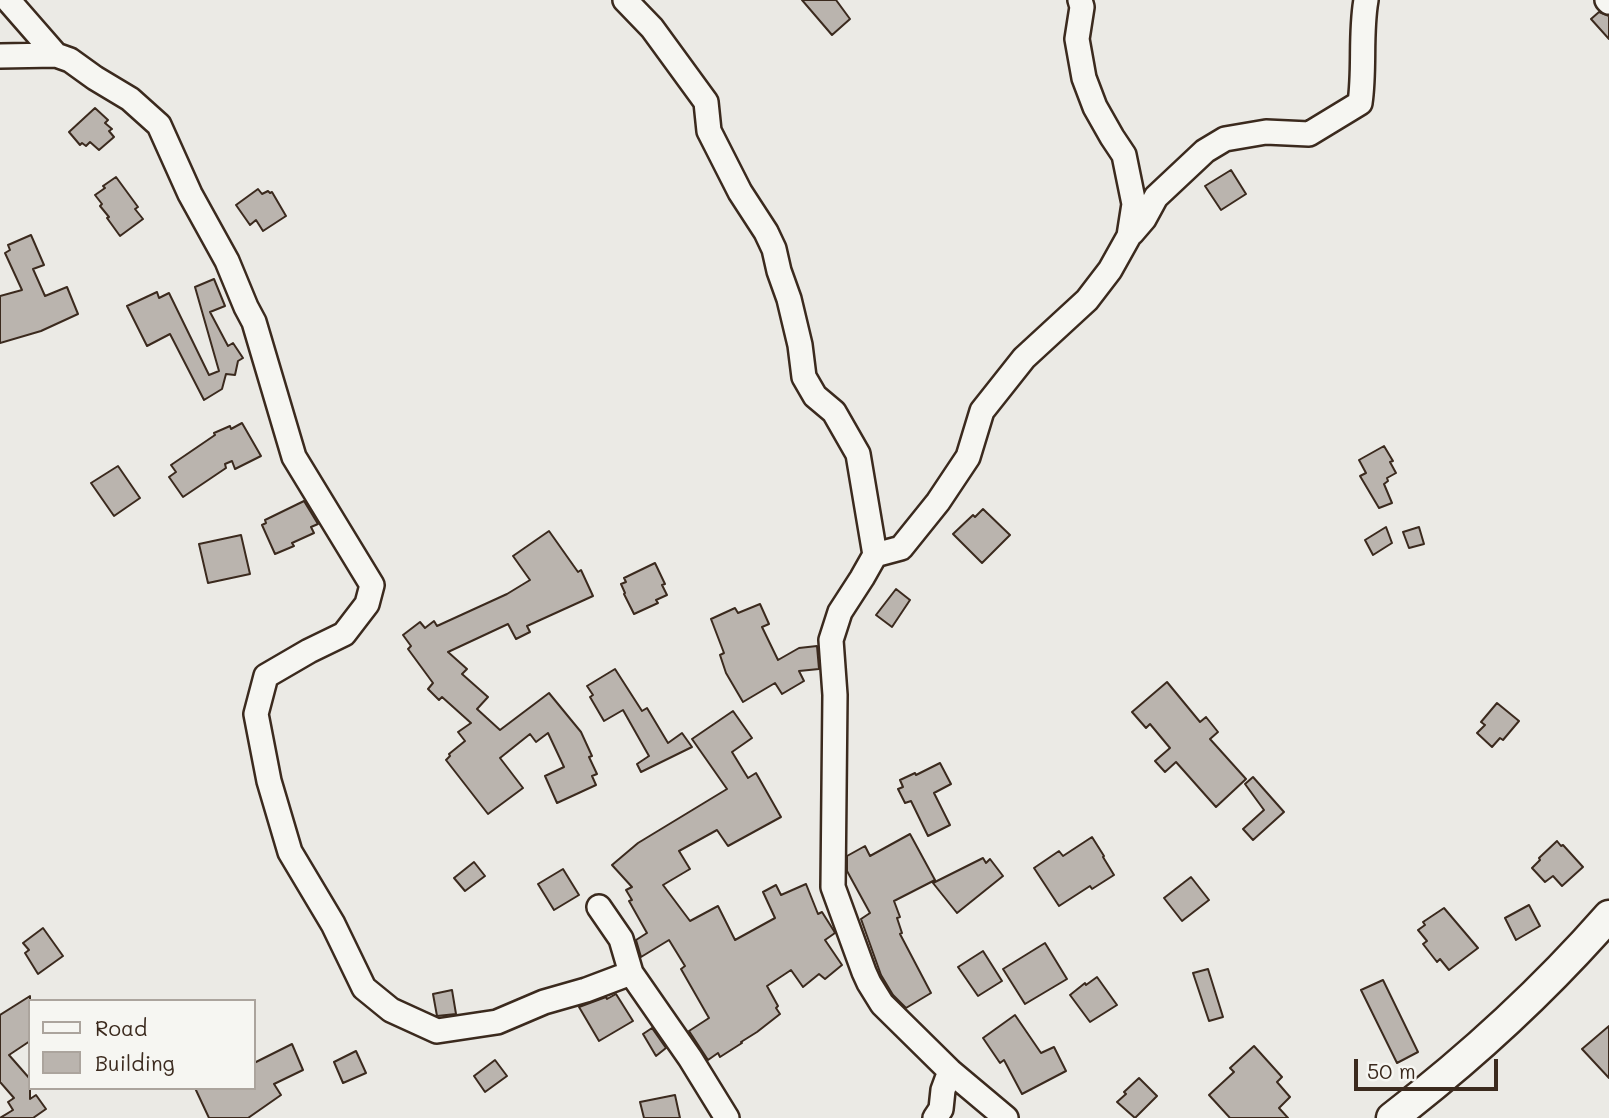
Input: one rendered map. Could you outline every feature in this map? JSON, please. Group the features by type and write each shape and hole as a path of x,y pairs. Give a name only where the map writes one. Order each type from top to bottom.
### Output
{"street":[{"path":"8,0 56,55"},
{"path":"625,0 652,28 706,102 709,131 774,249 789,299 804,377 815,396 834,412 858,454 875,555 840,612 831,639 835,695 833,887 864,972 882,1004 950,1071 1006,1118"},
{"path":"1080,0 1082,6 1077,38 1084,78 1095,107 1125,155 1134,204 1129,236"},
{"path":"875,555 901,548 938,502 968,457 982,411 1024,358 1087,300 1110,270 1156,197 1205,151 1225,139 1266,132 1309,134 1360,103 1366,0"},
{"path":"0,55 56,55 70,60 130,99 159,125 190,194 227,261 254,322 294,457 372,585 366,604 344,634 266,676 256,714 269,781 290,852 333,924 364,988 391,1010 437,1031 497,1022 544,1002 631,973"},
{"path":"599,907 621,939 631,973 690,1058 727,1118"},
{"path":"1392,1118 1451,1072 1576,954 1609,916"},
{"path":"934,1118 941,1109 943,1090 950,1071"}],"building":[{"path":"802,0 836,0 850,19 832,35"},
{"path":"1599,12 1609,16 1609,39 1591,19"},
{"path":"95,108 108,120 105,123 112,129 109,131 114,137 99,150 90,142 86,146 82,143 80,145 69,132"},
{"path":"1231,170 1246,194 1221,210 1205,186"},
{"path":"116,177 138,207 135,209 143,219 120,236 95,195"},
{"path":"258,189 262,194 272,192 286,216 263,231 256,220 250,225 236,205"},
{"path":"31,235 44,265 33,269 45,296 67,287 78,314 41,331 0,343 0,296 22,290 5,253 10,250 8,245"},
{"path":"214,279 225,306 210,312 228,346 233,343 243,358 238,361 235,375 226,374 222,389 204,400 170,334 147,346 127,306 157,292 159,298 169,293 209,375 219,371 195,287"},
{"path":"242,423 261,456 235,469 232,461 225,464 226,468 183,497 169,477 176,472 171,465 215,435 214,433"},
{"path":"1384,446 1393,461 1390,462 1396,473 1387,478 1388,481 1384,484 1392,503 1379,508 1360,476 1366,473 1359,460"},
{"path":"118,466 140,498 114,516 91,483"},
{"path":"304,501 318,524 311,527 314,533 275,554 262,525 266,523 265,520"},
{"path":"983,509 1010,535 982,563 953,534"},
{"path":"1386,527 1392,543 1373,555 1365,540"},
{"path":"1419,527 1424,544 1409,548 1403,532"},
{"path":"549,531 578,572 581,570 593,596 527,626 530,632 516,639 508,624 448,652 467,669 462,674 488,697 477,709 500,730 549,693 581,732 592,756 589,757 597,774 592,776 596,785 557,803 545,776 564,767 548,733 536,742 530,734 500,758 523,788 488,814 446,760 449,754 465,741 458,732 471,723 442,697 439,700 428,689 433,683 408,649 411,646 403,635 420,622 425,628 434,621 437,626 507,594 530,580 513,556"},
{"path":"241,535 250,574 208,583 199,544"},
{"path":"655,563 667,595 656,600 658,603 634,614 621,584 626,582 624,578"},
{"path":"896,589 910,600 892,627 876,615"},
{"path":"760,604 769,624 762,627 778,660 799,648 817,646 819,669 799,671 804,681 782,694 775,683 743,702 726,673 720,655 724,653 711,619 735,608 738,613"},
{"path":"615,669 642,711 647,708 668,743 682,733 692,747 641,772 637,764 649,756 623,710 604,721 590,697 593,695 587,686"},
{"path":"1167,682 1200,722 1206,717 1218,732 1210,739 1246,779 1216,807 1176,762 1165,772 1155,761 1170,748 1150,724 1146,728 1132,712"},
{"path":"1497,703 1519,721 1503,740 1500,738 1492,747 1477,733 1485,725 1481,722"},
{"path":"733,711 752,738 732,752 748,778 756,773 781,817 728,846 717,830 679,851 690,869 663,885 690,921 718,906 735,940 775,918 763,892 776,885 781,895 806,884 818,914 822,912 835,933 825,940 842,965 825,979 819,974 803,987 791,970 767,986 780,1014 742,1043 720,1057 718,1053 708,1060 689,1031 709,1018 681,969 685,966 669,940 641,957 636,940 647,933 629,901 632,900 626,890 632,887 612,865 638,843 727,789 692,739"},
{"path":"940,763 951,784 934,793 950,825 928,836 911,801 905,803 898,789 903,787 900,780"},
{"path":"1253,777 1284,812 1253,840 1243,829 1264,810 1245,784"},
{"path":"910,834 935,880 894,901 900,917 897,918 902,933 900,934 931,993 906,1008 893,995 881,975 861,919 870,913 847,871 847,856 865,846 870,856"},
{"path":"1092,837 1114,875 1092,889 1090,886 1059,906 1034,868 1059,851 1063,856"},
{"path":"1557,841 1583,867 1562,886 1553,876 1545,882 1532,868"},
{"path":"983,858 986,863 990,859 1003,876 957,913 933,883"},
{"path":"474,862 485,876 465,891 454,878"},
{"path":"563,869 579,895 554,910 538,884"},
{"path":"1191,877 1209,900 1182,921 1164,898"},
{"path":"1529,905 1540,926 1516,940 1505,918"},
{"path":"1444,908 1478,948 1449,970 1440,959 1437,962 1423,944 1427,941 1418,930 1425,925 1423,922"},
{"path":"43,928 63,956 38,974 25,953 29,950 23,943"},
{"path":"1045,943 1067,979 1025,1004 1003,969"},
{"path":"983,951 1002,981 978,996 958,967"},
{"path":"1208,969 1223,1017 1209,1021 1193,973"},
{"path":"1097,977 1117,1005 1090,1022 1070,995"},
{"path":"1383,980 1418,1052 1397,1063 1361,990"},
{"path":"452,990 456,1014 437,1016 433,994"},
{"path":"616,994 633,1021 599,1041 579,1007"},
{"path":"30,996 28,1042 9,1055 28,1077 30,1099 36,1095 46,1109 33,1118 0,1118 13,1110 8,1102 14,1098 0,1082 0,1015"},
{"path":"1015,1015 1041,1053 1054,1047 1066,1071 1022,1094 1004,1060 1000,1063 983,1038"},
{"path":"1609,1026 1609,1078 1582,1049"},
{"path":"652,1028 666,1048 656,1056 643,1034"},
{"path":"292,1044 303,1070 274,1084 281,1095 248,1118 209,1118 196,1090 256,1090 256,1062"},
{"path":"1254,1046 1282,1077 1277,1082 1290,1097 1279,1108 1288,1118 1230,1118 1209,1095 1234,1072 1230,1068"},
{"path":"356,1051 366,1073 343,1083 334,1062"},
{"path":"495,1060 507,1076 485,1092 474,1076"},
{"path":"1139,1078 1157,1096 1135,1118 1117,1102"},
{"path":"675,1095 680,1118 644,1118 640,1102"}]}
